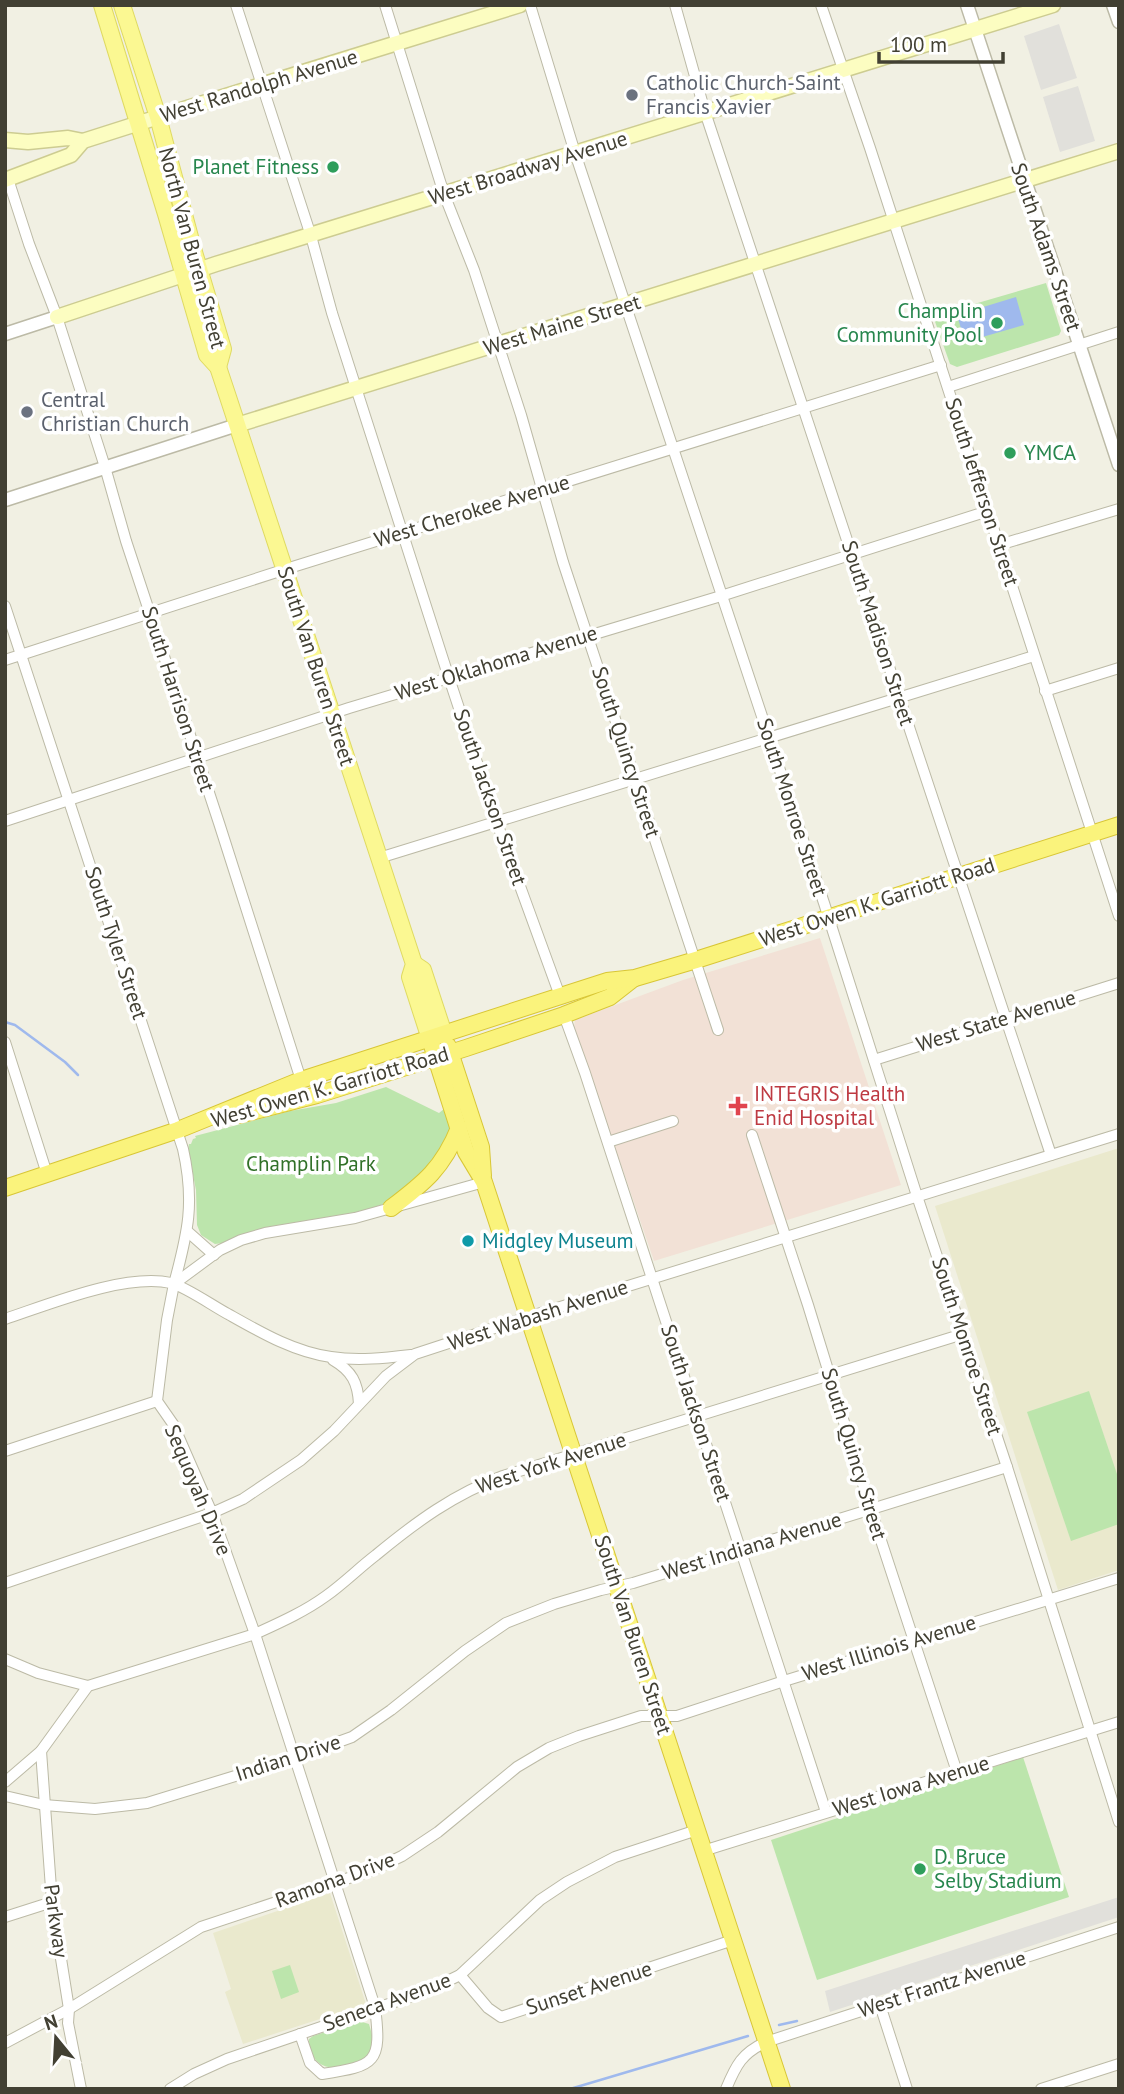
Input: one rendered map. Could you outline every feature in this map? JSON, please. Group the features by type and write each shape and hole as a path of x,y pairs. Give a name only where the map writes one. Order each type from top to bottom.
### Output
{"highway":[{"name":"West Owen K. Garriott Road","path":"5,1188 178,1130 301,1080 607,981 635,978 696,960 1119,825"},
{"name":"West Owen K. Garriott Road","path":"178,1130 317,1095 443,1056 610,997 635,978"},
{"name":"South Van Buren Street","path":"437,1037 466,1152 484,1182 782,2089"},
{"name":"South Van Buren Street","path":"443,1056 481,1147 484,1182"},
{"path":"391,1208 423,1184 439,1166 452,1146 459,1128"}],"main road":[{"name":"North Van Buren Street","path":"102,5 138,123 191,272 223,349 218,367"},
{"name":"North Van Buren Street","path":"122,5 158,117 191,272"},
{"name":"West Randolph Avenue","path":"7,179 71,155 83,141 520,5"},
{"name":"West Broadway Avenue","path":"57,317 191,272 1053,5"},
{"path":"5,140 27,142 68,138 83,141"},
{"name":"West Maine Street","path":"237,425 1119,151"},
{"name":"South Van Buren Street","path":"218,367 414,964 410,976 437,1037"}],"street":[{"name":"South Jackson Street","path":"236,5 449,678 497,822 560,996"},
{"name":"South Quincy Street","path":"385,5 444,194 474,270 634,780 718,1030"},
{"name":"South Monroe Street","path":"530,5 575,153 1007,1467 1119,1822"},
{"name":"South Madison Street","path":"675,5 705,112 755,265 1051,1155"},
{"name":"South Jefferson Street","path":"821,5 941,365 1119,916"},
{"name":"South Adams Street","path":"967,5 1119,465"},
{"path":"1113,5 1119,22"},
{"name":"South Harrison Street","path":"7,179 57,317 149,613 301,1080"},
{"name":"West Broadway Avenue","path":"5,334 57,317"},
{"path":"948,387 1119,332"},
{"name":"West Cherokee Avenue","path":"5,660 286,569 941,365"},
{"name":"West Maine Street","path":"5,500 237,425"},
{"path":"999,545 1119,509"},
{"name":"West Oklahoma Avenue","path":"5,821 332,714 721,596 988,511"},
{"name":"South Tyler Street","path":"5,606 178,1130 188,1172 190,1200 187,1231 174,1284"},
{"path":"379,858 1034,656"},
{"path":"1045,691 1119,668"},
{"name":"West State Avenue","path":"874,1059 1119,983"},
{"name":"South Jackson Street","path":"564,1015 608,1142 826,1812"},
{"path":"5,1042 47,1174"},
{"path":"608,1142 674,1121"},
{"name":"West Wabash Avenue","path":"5,1583 212,1513 243,1499 301,1461 334,1431 386,1376 415,1354 1119,1133"},
{"name":"South Quincy Street","path":"752,1135 957,1772"},
{"path":"174,1284 214,1255 241,1240 265,1233 355,1218 484,1182"},
{"path":"187,1231 214,1255"},
{"path":"5,1320 87,1293 121,1284 151,1281 174,1284 266,1335 293,1347 329,1357 378,1358 415,1354"},
{"name":"Sequoyah Drive","path":"174,1284 158,1401 173,1424 212,1513 255,1634 375,2007 379,2036 374,2056 360,2067 323,2074 310,2063 300,2034"},
{"name":"West York Avenue","path":"88,1686 276,1625 326,1596 439,1506 503,1476 962,1334"},
{"path":"329,1357 351,1372 356,1382 359,1404"},
{"path":"5,1451 158,1401"},
{"name":"West Indiana Avenue","path":"617,1586 1007,1467"},
{"name":"West Illinois Avenue","path":"659,1716 677,1716 1119,1578"},
{"name":"Indian Drive","path":"5,1796 44,1805 95,1809 146,1803 294,1758 352,1738 506,1623 554,1604 617,1586"},
{"path":"5,1659 38,1673 88,1686 41,1751 5,1782"},
{"name":"Ramona Drive","path":"5,2043 69,2009 201,1927 373,1870 402,1856 438,1832 517,1767 549,1748 641,1716 659,1716"},
{"name":"West Iowa Avenue","path":"703,1851 1119,1722"},
{"name":"Parkway","path":"41,1751 52,1902 69,2009 68,2023 81,2089"},
{"name":"Seneca Avenue","path":"170,2089 227,2059 427,1991 460,1975 540,1900 567,1882 615,1857 697,1830"},
{"path":"5,1917 52,1902"},
{"name":"West Frantz Avenue","path":"766,2042 1119,1927"},
{"name":"Sunset Avenue","path":"460,1975 488,2008 501,2017 733,1940"},
{"path":"880,2004 907,2089"},
{"path":"726,2089 745,2054 766,2042"},
{"path":"1041,2089 1119,2064"}],"shaded area":[{"path":"1059,24 1077,78 1041,90 1024,36"},
{"path":"1078,86 1095,141 1060,152 1043,97"},
{"name":"INTEGRIS Health Enid Hospital","path":"820,938 901,1185 654,1261 574,1027 575,1020 683,980"},
{"path":"1119,1148 1119,1570 1058,1590 935,1206"},
{"path":"330,1893 366,2004 243,2044 225,1992 231,1989 213,1933"},
{"path":"1119,1897 1119,1917 830,2012 825,1991"}],"green space":[{"name":"Champlin Community Pool","path":"1046,283 1061,331 1059,335 957,367 950,364 933,316"},
{"name":"Champlin Park","path":"386,1087 439,1113 444,1109 452,1134 444,1150 401,1195 353,1214 243,1235 223,1243 215,1244 201,1235 197,1225 196,1190 188,1150 195,1136 290,1111 336,1103"},
{"path":"1089,1391 1119,1480 1119,1524 1071,1541 1027,1412"},
{"name":"D. Bruce Selby Stadium","path":"1023,1757 1069,1897 817,1980 771,1840"},
{"path":"290,1965 299,1992 281,1999 272,1971"},
{"path":"359,2021 369,2024 373,2043 368,2054 350,2066 338,2068 327,2067 318,2062 311,2053 309,2039"}],"water":[{"name":"Champlin Community Pool","path":"1016,297 1024,325 965,342 957,315"}],"waterway":[{"path":"5,1022 15,1025 65,1062 78,1075"},
{"path":"779,2025 797,2021"},
{"path":"570,2089 748,2036"}],"place":[{"name":"Catholic Church-Saint Francis Xavier","path":"632,95"},
{"name":"Planet Fitness","path":"333,167"},
{"name":"Champlin Community Pool","path":"997,323"},
{"name":"Central Christian Church","path":"27,412"},
{"name":"YMCA","path":"1010,453"},
{"name":"INTEGRIS Health Enid Hospital","path":"738,1106"},
{"name":"Midgley Museum","path":"468,1241"},
{"name":"D. Bruce Selby Stadium","path":"920,1869"}]}
